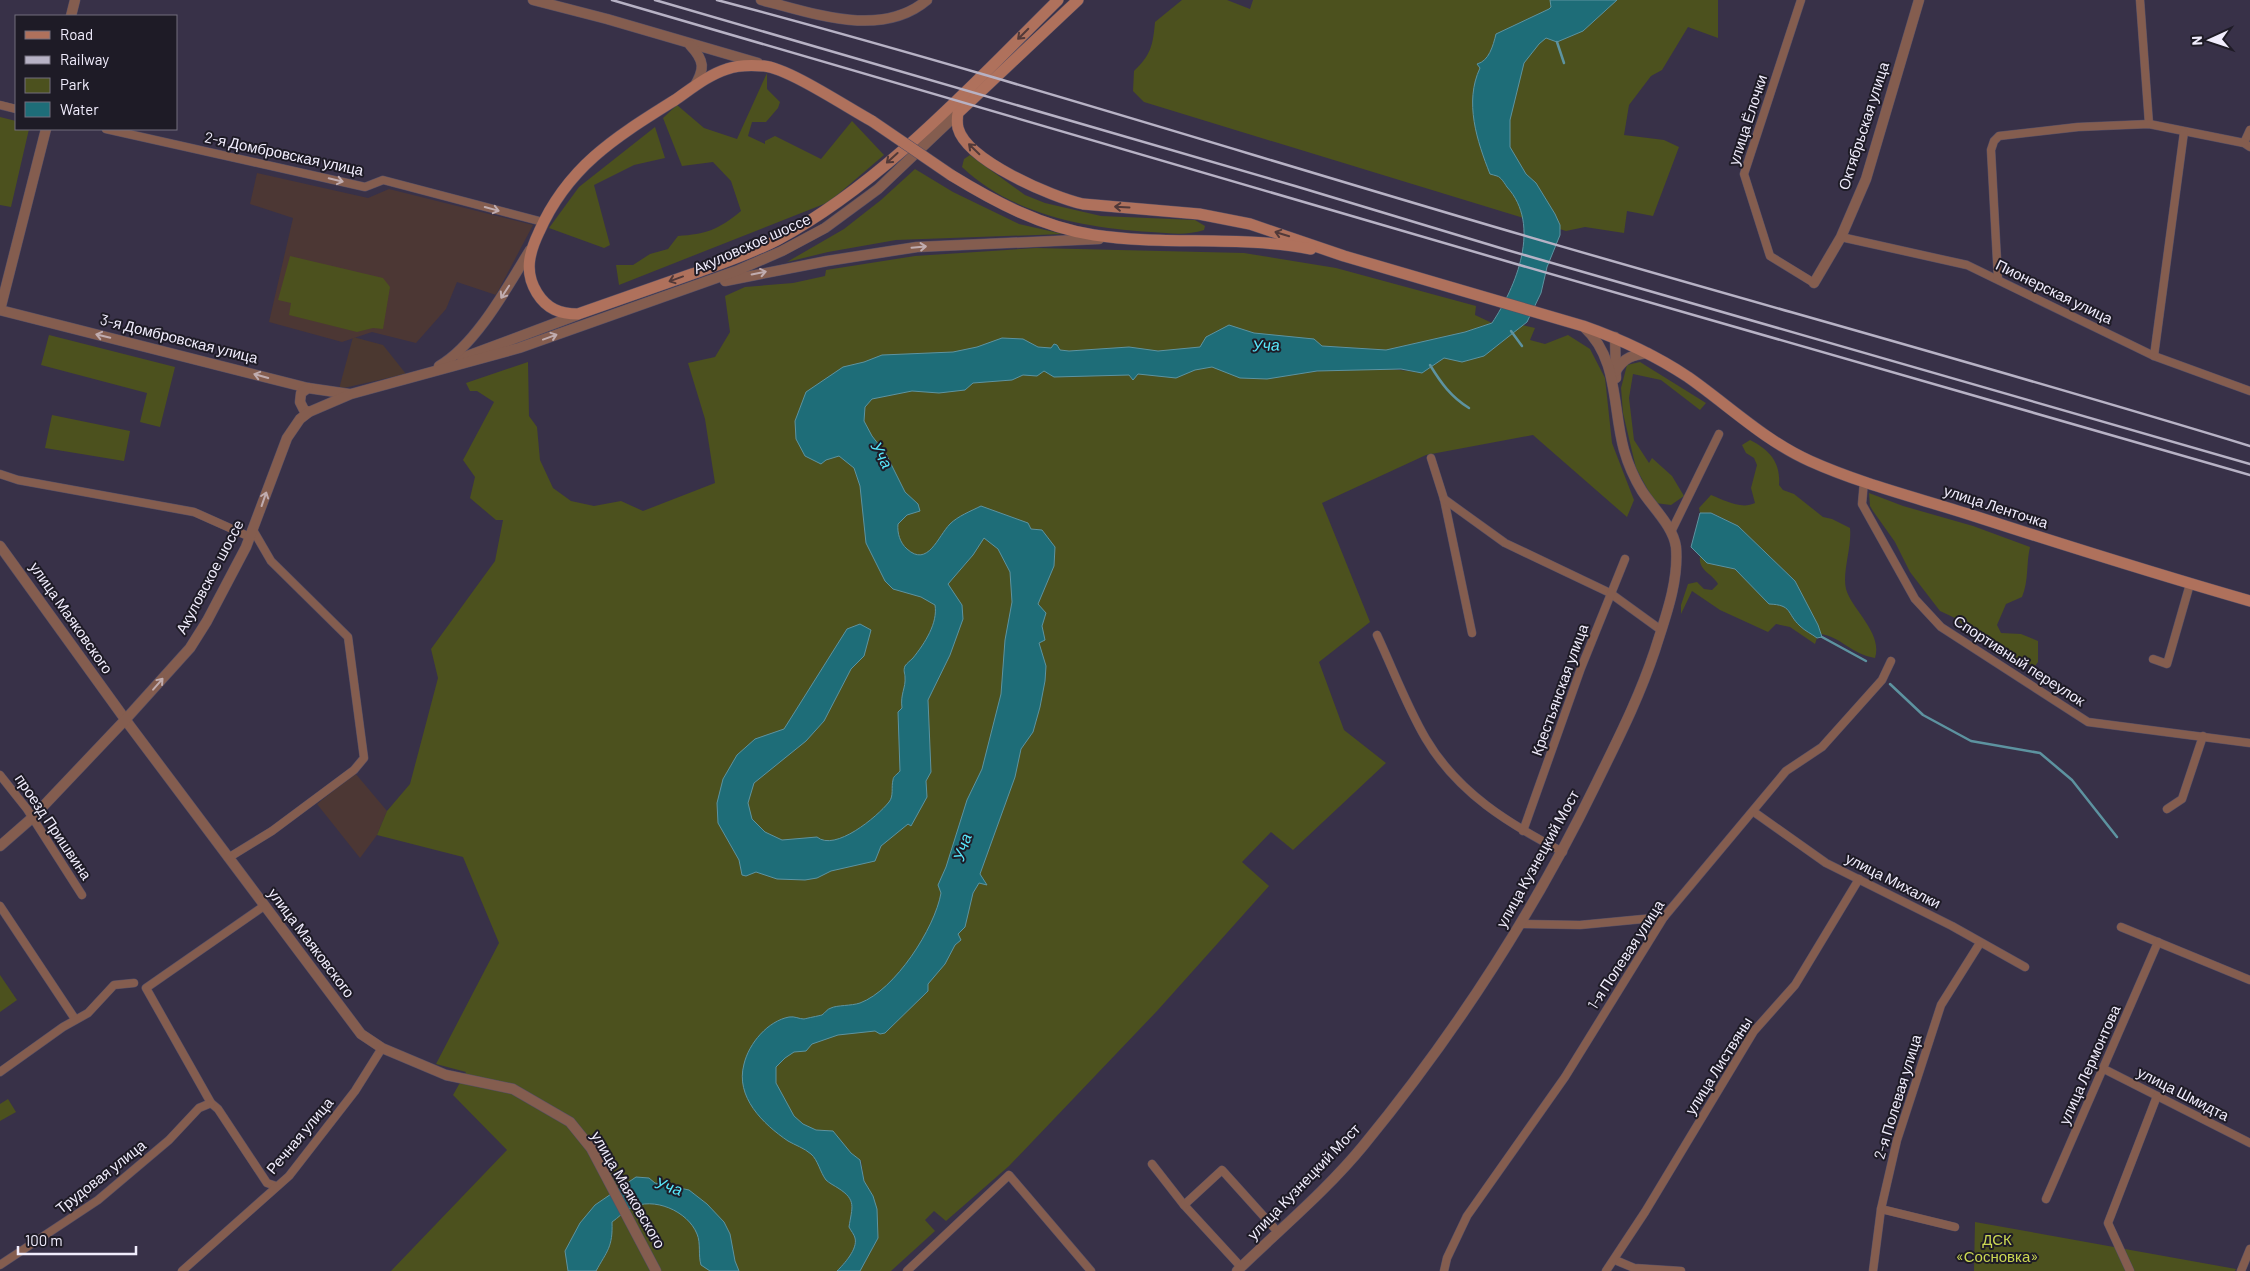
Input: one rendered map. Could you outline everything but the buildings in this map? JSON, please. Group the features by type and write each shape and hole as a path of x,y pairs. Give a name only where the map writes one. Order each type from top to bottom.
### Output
{"main road":[{"name":"Акуловское шоссе","path":"578,314 732,260 775,241 819,216 874,174 951,105 1058,0"},
{"name":"Акуловское шоссе","path":"958,113 1078,0"},
{"path":"578,314 556,312 538,294 528,272 530,250 543,222 561,191 583,165 620,136 694,88 729,68 767,66 789,74 872,122 991,200 1026,215 1067,229 1120,238 1266,243 1344,256"},
{"path":"958,113 958,129 975,151 1006,171 1051,195 1083,204 1172,210 1225,218 1303,241 1344,256"},
{"name":"улица Ленточка","path":"1344,256 1615,337 1648,353 1688,377 1744,419 1808,461 1864,481 2190,584 2250,601"}],"street":[{"path":"71,15 75,0"},
{"path":"533,0 607,19 767,66"},
{"path":"762,0 824,16 870,20 891,19 908,12 927,0"},
{"name":"улица Ёлочки","path":"1801,0 1744,174 1770,256 1814,283"},
{"name":"Октябрьская улица","path":"1814,283 1841,237 1866,179 1919,0"},
{"path":"2140,0 2149,124"},
{"path":"690,44 700,56 702,67 701,76 694,88"},
{"path":"0,105 15,109"},
{"name":"Акуловское шоссе","path":"0,846 32,818 190,648 208,621 252,533 287,438 300,418 309,412 350,394 519,348 736,271 825,228 878,189 958,113"},
{"path":"1998,279 1991,150 1994,141 2001,136 2041,130 2149,124 2247,145 2250,130"},
{"path":"0,310 46,130"},
{"name":"2-я Домбровская улица","path":"111,130 365,187 383,180 543,222"},
{"path":"2154,356 2184,132"},
{"name":"Пионерская улица","path":"1841,237 1967,265 2154,356 2250,391"},
{"path":"678,292 764,272 917,247 1120,238"},
{"path":"435,368 456,354 486,320 530,250"},
{"name":"3-я Домбровская улица","path":"0,310 308,388 350,394"},
{"name":"Акуловское шоссе","path":"424,373 578,314"},
{"path":"1583,326 1597,340 1608,361"},
{"path":"1615,337 1608,348 1608,361 1615,392"},
{"path":"1615,337 1615,392"},
{"path":"1616,372 1621,362 1632,356 1648,353"},
{"path":"308,388 301,393 300,402 304,410 309,412"},
{"path":"319,408 323,399 320,390"},
{"name":"улица Кузнецкий Мост","path":"1239,1269 1361,1149 1396,1105 1522,924 1563,852 1639,696 1661,630 1675,572 1676,548 1670,532 1642,490 1631,469 1621,436 1615,392"},
{"path":"1670,532 1719,434"},
{"path":"1431,458 1444,499 1472,633"},
{"path":"0,474 18,480 194,512 252,533 271,561 348,637 364,758 354,770 272,831 228,858"},
{"name":"Спортивный переулок","path":"1864,481 1862,504 1915,599 1941,627 2088,722 2250,743"},
{"path":"1444,499 1505,543 1610,592 1661,630"},
{"name":"улица Маяковского","path":"0,546 125,720 361,1034 382,1048 446,1075 513,1089 570,1122 590,1148 656,1271"},
{"name":"Крестьянская улица","path":"1523,831 1610,592 1625,559"},
{"path":"2153,659 2167,664 2190,584"},
{"path":"1378,635 1426,739 1453,777 1483,805 1523,831 1563,852"},
{"name":"1-я Полевая улица","path":"1444,1271 1447,1258 1467,1216 1565,1077 1664,917 1754,812 1786,771 1822,747 1882,680 1891,661"},
{"path":"2167,809 2182,799 2203,736"},
{"name":"проезд Пришвина","path":"0,775 32,818 82,896"},
{"name":"улица Михалки","path":"1754,812 1826,862 1952,926 2025,967"},
{"name":"улица Листвяны","path":"1606,1271 1615,1260 1754,1031 1795,985 1859,879"},
{"path":"0,906 75,1018"},
{"path":"264,906 146,988 211,1103 218,1109 267,1183 276,1186"},
{"path":"1522,924 1580,925 1664,917"},
{"path":"2121,927 2250,980"},
{"name":"улица Лермонтова","path":"2046,1199 2158,942"},
{"name":"2-я Полевая улица","path":"1873,1271 1880,1209 1897,1140 1941,1005 1980,943"},
{"path":"0,1072 75,1018 88,1013 114,984 134,983"},
{"name":"Речная улица","path":"182,1271 289,1176 355,1091 382,1048"},
{"name":"улица Шмидта","path":"2104,1069 2250,1144"},
{"path":"2130,1271 2108,1223 2156,1096"},
{"name":"Трудовая улица","path":"0,1265 98,1200 170,1140 199,1108 211,1103"},
{"path":"1152,1164 1184,1205 1239,1269"},
{"path":"1184,1205 1222,1170 1277,1231"},
{"path":"907,1271 1009,1175 1091,1271"},
{"path":"1880,1209 1956,1227"},
{"path":"2241,1271 2250,1249"},
{"path":"1615,1260 1634,1268 1681,1271"}],"shaded area":[{"path":"257,173 368,198 389,189 533,225 496,295 457,282 446,309 416,343 372,332 342,342 269,322 293,218 250,204"},
{"path":"353,337 383,345 406,374 339,389"},
{"path":"355,773 387,811 377,835 360,858 317,804"}],"green space":[{"path":"1182,0 1227,0 1250,9 1253,0 1718,0 1718,38 1688,27 1662,70 1651,76 1629,105 1624,135 1664,140 1679,147 1653,216 1627,211 1624,233 1585,227 1566,231 1144,102 1133,91 1134,71 1148,55 1155,22"},
{"path":"767,73 767,89 780,102 778,108 766,122 752,122 748,136 765,144 765,141 775,136 821,159 852,121 884,155 829,202 619,285 616,265 633,265 650,254 668,249 678,236 711,230 725,223 741,211 731,181 713,162 682,166 663,118 677,105 704,128 737,139"},
{"path":"0,117 15,121 15,130 29,130 11,207 0,205"},
{"path":"655,127 665,158 634,165 594,185 610,245 604,248 549,228 579,187"},
{"path":"970,155 1025,195 1045,203 1101,216 1195,220 1205,226 1204,230 1178,234 1126,230 1101,227 1050,216 1003,196 981,183 962,167 964,159"},
{"path":"915,169 953,192 1019,224 1063,234 896,240 828,252 787,262 844,229 881,200"},
{"path":"1036,248 1244,253 1336,268 1476,306 1475,315 1492,323 1465,332 1386,350 1322,346 1317,343 1282,376 1352,369 1387,369 1422,373 1444,358 1469,359 1487,353 1522,325 1535,328 1530,340 1545,344 1568,335 1590,349 1605,378 1612,443 1634,500 1627,517 1533,435 1426,455 1322,503 1370,622 1319,662 1344,730 1386,763 1293,850 1271,832 1242,862 1269,886 1157,1011 1009,1166 946,1221 934,1211 925,1220 935,1231 891,1271 860,1271 878,1238 873,1196 864,1181 861,1160 837,1186 847,1195 852,1203 849,1227 855,1237 855,1242 850,1256 837,1271 391,1271 507,1150 453,1095 466,1072 436,1064 499,943 463,857 377,835 387,811 410,784 438,678 431,649 495,561 503,520 496,520 470,498 475,477 463,460 494,402 477,391 470,391 466,383 528,362 529,416 537,427 540,460 553,488 571,501 594,506 621,501 643,511 715,483 705,419 688,363 715,357 730,332 725,296 745,287 793,283 825,276 826,270 915,256"},
{"path":"290,256 383,278 390,287 383,329 373,328 357,332 289,315 291,303 278,300"},
{"path":"49,335 175,367 160,427 140,422 147,393 41,365"},
{"path":"1640,362 1706,403 1700,410 1661,380 1633,374 1629,398 1634,440 1649,463 1652,458 1672,476 1684,496 1671,505 1655,503 1636,468 1623,413 1621,388 1627,365"},
{"path":"52,415 130,431 124,461 45,448"},
{"path":"1750,440 1763,448 1773,458 1778,470 1779,485 1783,490 1794,494 1823,517 1832,519 1850,528 1850,543 1845,575 1846,589 1875,640 1875,658 1859,653 1834,638 1821,634 1795,581 1738,526 1712,513 1700,513 1699,508 1711,495 1738,505 1755,503 1751,488 1757,465 1754,458 1746,453 1742,445"},
{"path":"1869,493 1903,506 1973,526 2030,547 2026,584 2022,597 2006,604 1997,625 2001,633 2021,634 2038,641 2038,662 2035,666 1997,655 1955,618 1940,611 1910,572 1895,542 1873,511 1870,506"},
{"path":"1700,556 1707,563 1735,569 1769,603 1786,608 1800,626 1817,638 1815,644 1790,627 1776,624 1768,632 1720,610 1692,591 1681,614 1681,605 1688,584 1697,582 1704,589 1712,590 1718,584 1703,569"},
{"path":"0,975 17,1000 0,1012"},
{"path":"8,1099 16,1112 0,1121 0,1104"},
{"name":"ДСК «Сосновка»","path":"1975,1222 2236,1269 2235,1271 1974,1271"}],"water":[{"name":"Уча","path":"1550,0 1617,0 1583,31 1557,42 1546,38 1524,63 1510,120 1510,147 1526,174 1536,183 1555,214 1560,225 1560,235 1547,267 1541,293 1527,322 1484,356 1462,362 1444,358 1422,373 1401,369 1317,371 1267,379 1240,378 1212,367 1195,370 1176,378 1138,374 1133,380 1129,375 1054,377 1044,371 1037,376 1023,375 1012,380 973,383 965,390 939,393 912,391 872,399 865,407 864,421 872,436 886,454 905,492 918,504 920,511 907,515 898,524 902,544 907,549 914,554 921,555 927,553 953,521 981,506 1028,523 1031,529 1042,530 1055,547 1054,566 1038,604 1046,613 1042,626 1045,640 1039,643 1046,666 1040,707 1033,732 1021,749 1015,777 980,874 987,885 979,883 973,893 965,927 958,934 961,940 955,945 945,964 928,984 928,991 885,1033 880,1034 875,1031 838,1035 812,1044 806,1051 794,1052 776,1067 776,1083 794,1116 803,1124 816,1130 833,1131 851,1153 860,1160 864,1181 873,1196 877,1209 878,1238 860,1271 837,1271 850,1256 855,1242 855,1237 849,1227 852,1209 851,1200 844,1192 826,1180 811,1154 779,1134 753,1108 744,1088 742,1076 744,1064 750,1048 760,1034 781,1019 793,1017 804,1019 822,1015 837,1006 853,1005 873,996 899,972 922,940 937,907 941,893 938,885 946,867 967,800 982,769 1001,694 1005,640 1012,602 1010,572 998,549 984,538 973,555 948,584 962,605 963,619 950,655 928,700 931,772 926,781 927,797 911,826 908,824 881,846 875,861 831,871 817,878 805,880 777,879 756,872 746,876 742,875 739,860 718,823 717,803 723,779 737,755 755,739 784,729 847,629 860,624 871,630 864,656 851,669 824,721 806,741 754,783 748,803 752,819 765,832 782,840 817,837 825,840 834,840 866,824 889,802 893,779 900,771 898,712 902,708 905,681 904,668 918,652 935,619 935,605 921,597 893,589 885,581 866,543 860,486 854,468 839,456 826,460 821,464 805,456 796,439 795,421 806,392 843,367 882,355 953,352 977,347 1002,338 1023,339 1038,347 1051,348 1054,344 1060,350 1069,351 1129,347 1158,351 1200,347 1206,337 1229,325 1254,333 1314,339 1322,346 1386,350 1465,332 1492,323 1517,274 1522,256 1523,219 1517,202 1501,179 1490,174 1477,135 1474,121 1473,94 1480,68 1477,64 1485,60 1492,48 1496,34 1549,9 1551,7"},
{"path":"1700,513 1711,513 1738,526 1795,581 1818,625 1822,637 1817,638 1802,628 1786,608 1769,604 1735,569 1707,563 1691,547"},
{"name":"Уча","path":"636,1177 649,1178 655,1183 689,1190 707,1204 724,1222 730,1234 735,1261 739,1271 710,1271 701,1265 698,1238 692,1226 686,1219 669,1208 649,1204 631,1208 612,1222 610,1243 596,1271 568,1271 565,1251 580,1223 595,1205"}],"waterway":[{"path":"1557,42 1564,63"},
{"path":"1511,331 1522,346"},
{"path":"1430,365 1447,389 1469,408"},
{"path":"1822,637 1866,661"},
{"path":"1890,684 1923,715 1971,741 2040,753 2072,780 2117,837"}],"railway":[{"path":"612,0 1523,266 2250,475"},
{"path":"655,0 1295,186 1507,250 2250,464"},
{"path":"717,0 1010,82 1495,227 2250,446"}]}
